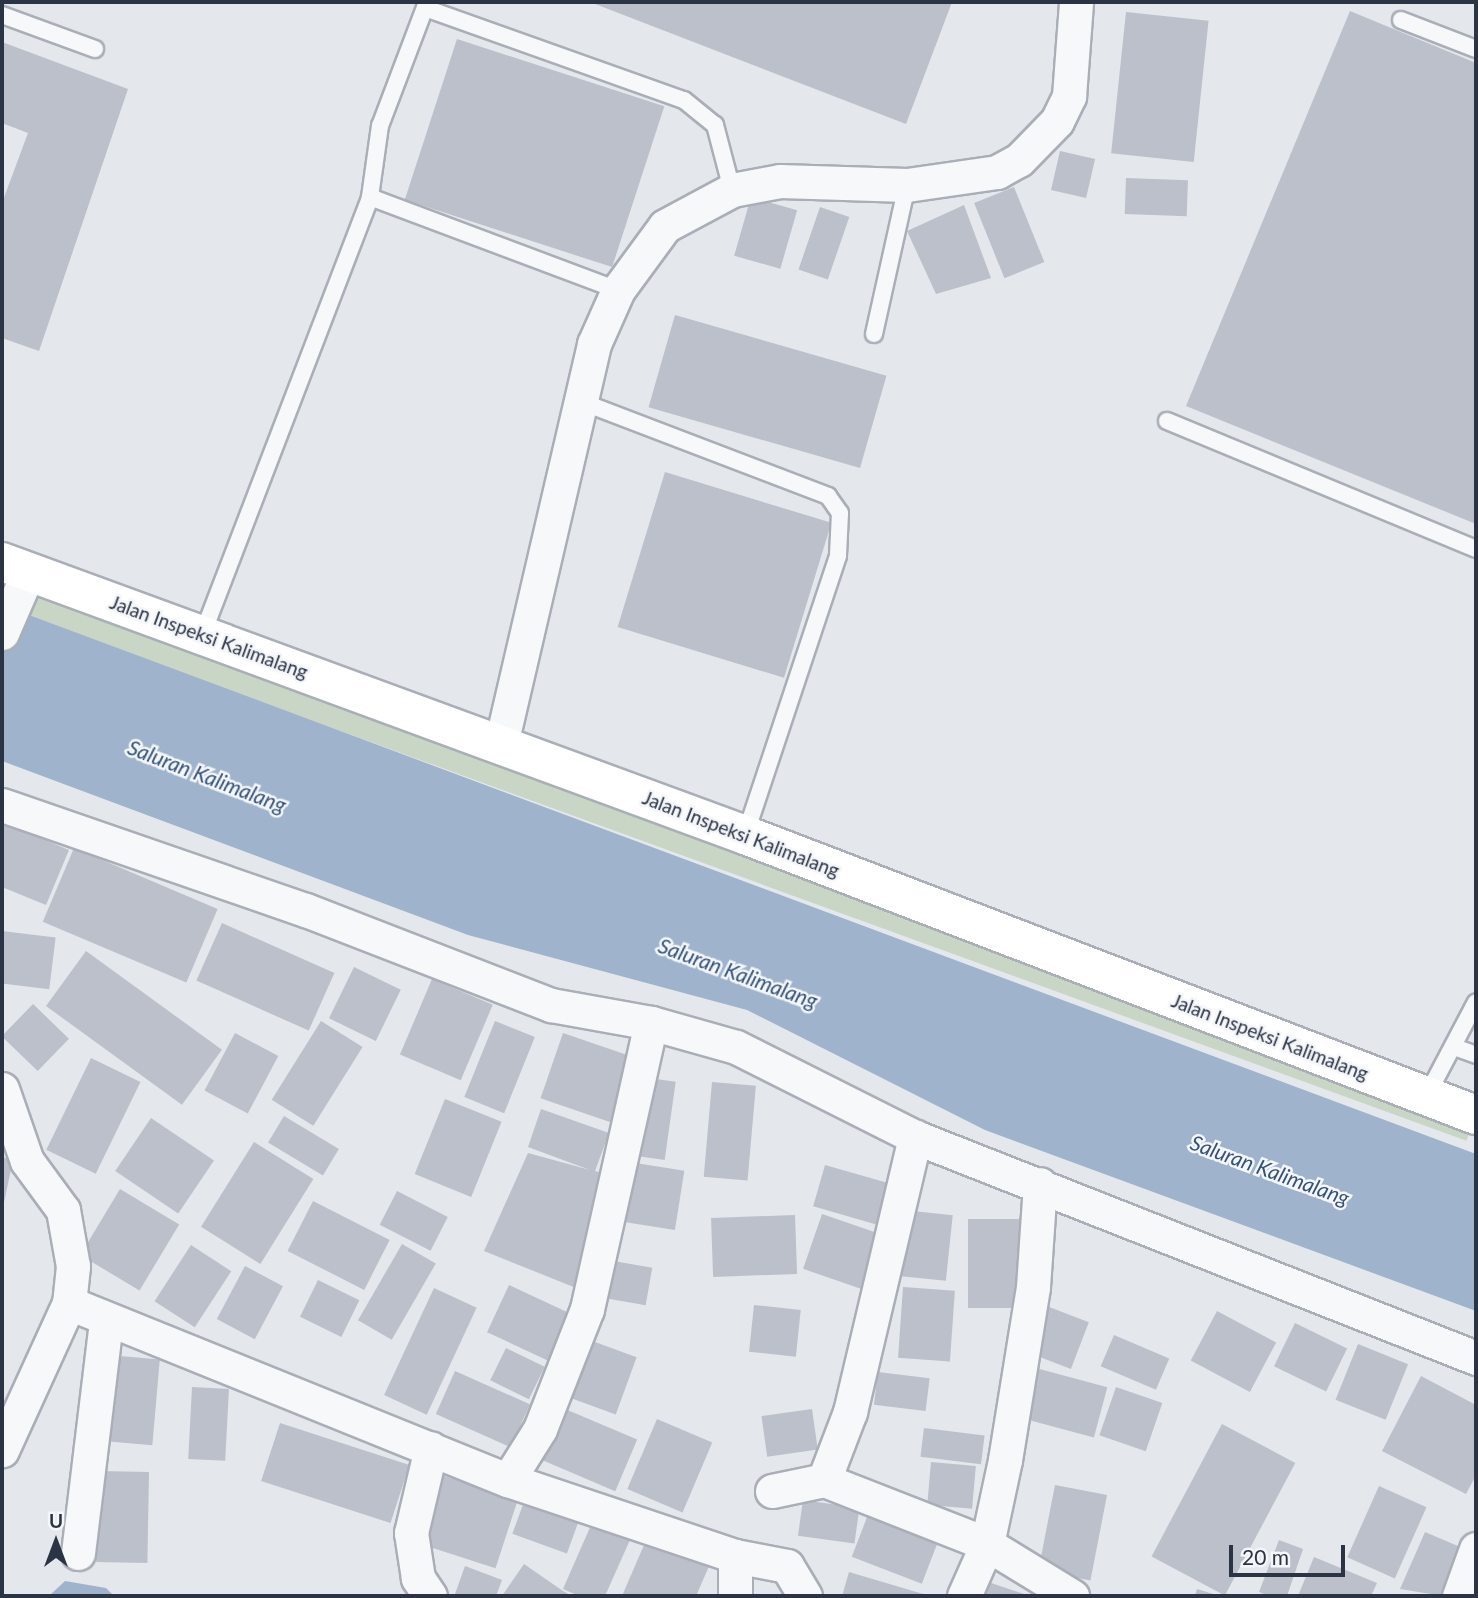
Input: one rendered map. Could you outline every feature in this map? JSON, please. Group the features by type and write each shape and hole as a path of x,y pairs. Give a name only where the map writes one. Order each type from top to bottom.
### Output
{"main road":[{"name":"Jalan Inspeksi Kalimalang","path":"16,575 203,634 501,744 1476,1115"}],"street":[{"path":"501,744 555,523 577,400 618,290 665,226 732,190 780,181 907,185 997,173 1039,141 1069,96 1076,2"},
{"path":"2,633 16,575"},
{"path":"2,805 306,910 551,1005 651,1023 736,1047 915,1137 1476,1358"},
{"path":"508,1480 540,1429 587,1309 651,1023"},
{"path":"2,1450 69,1303 71,1237 63,1210 27,1161 3,1099"},
{"path":"824,1480 850,1412 915,1137"},
{"path":"964,1596 987,1544 1034,1287 1040,1184"},
{"path":"69,1303 106,1321 508,1480 740,1557 787,1566 805,1596"},
{"path":"78,1553 106,1321"},
{"path":"430,1596 418,1578 411,1533 431,1448"},
{"path":"772,1491 824,1480 987,1544 1072,1596"},
{"path":"1459,1596 1476,1549"},
{"path":"735,1596 740,1557"}],"lane":[{"path":"203,634 370,197 380,126 426,5 684,100 715,125 732,190"},
{"path":"2,15 95,49"},
{"path":"1401,20 1476,49"},
{"path":"874,334 907,185"},
{"path":"370,197 618,290"},
{"path":"577,400 828,496 840,513 838,556 745,835"},
{"path":"1167,421 1476,549"},
{"path":"1426,1097 1457,1048 1476,1002"},
{"path":"1457,1048 1476,1055"}],"green space":[{"path":"2,562 1476,1098 1476,1114 1466,1141 2,608"}],"water":[{"name":"Saluran Kalimalang","path":"2,605 1476,1154 1476,1311 985,1130 747,1010 468,935 2,761"},
{"path":"65,1581 106,1588 114,1596 49,1596"}],"building":[{"path":"590,2 952,2 906,124"},
{"path":"1350,11 1476,63 1476,524 1186,406"},
{"path":"1126,12 1209,21 1194,162 1111,153"},
{"path":"457,39 664,106 612,267 405,200"},
{"path":"2,42 128,89 39,351 2,338 2,203 28,133 2,123"},
{"path":"1060,151 1095,159 1086,198 1051,190"},
{"path":"1126,178 1188,180 1187,216 1125,214"},
{"path":"1014,187 1044,262 1004,278 974,203"},
{"path":"751,197 797,210 780,269 734,256"},
{"path":"964,205 991,278 936,294 907,231"},
{"path":"820,207 849,217 828,279 799,269"},
{"path":"675,315 886,376 860,468 649,407"},
{"path":"665,472 831,523 784,678 618,627"},
{"path":"2,822 69,850 46,905 2,887"},
{"path":"74,848 218,909 186,983 43,922"},
{"path":"222,923 334,973 309,1031 196,981"},
{"path":"2,931 56,938 49,989 2,983"},
{"path":"86,951 222,1050 182,1105 46,1006"},
{"path":"354,967 401,990 376,1041 329,1018"},
{"path":"432,979 493,1005 461,1080 400,1054"},
{"path":"33,1004 69,1039 38,1071 2,1037"},
{"path":"321,1021 363,1047 313,1126 272,1100"},
{"path":"495,1021 535,1037 504,1113 464,1097"},
{"path":"235,1033 278,1056 248,1113 204,1090"},
{"path":"563,1033 640,1059 617,1125 541,1098"},
{"path":"91,1058 140,1082 96,1174 46,1150"},
{"path":"642,1077 676,1082 665,1160 631,1155"},
{"path":"712,1082 756,1086 748,1180 704,1177"},
{"path":"445,1099 502,1122 471,1197 415,1174"},
{"path":"541,1109 609,1133 595,1171 614,1176 586,1292 484,1251 528,1153 590,1170 528,1147"},
{"path":"284,1116 339,1149 323,1176 268,1143"},
{"path":"151,1118 214,1160 178,1214 115,1171"},
{"path":"254,1142 313,1179 260,1264 201,1227"},
{"path":"2,1157 13,1160 3,1207 2,1207"},
{"path":"629,1162 684,1171 675,1230 620,1221"},
{"path":"825,1165 893,1185 881,1226 813,1206"},
{"path":"120,1189 179,1225 139,1291 80,1255"},
{"path":"397,1191 448,1217 431,1251 380,1225"},
{"path":"313,1201 390,1240 364,1290 288,1251"},
{"path":"903,1210 953,1215 946,1281 896,1276"},
{"path":"822,1214 883,1235 864,1290 803,1269"},
{"path":"795,1215 797,1274 713,1277 711,1218"},
{"path":"968,1219 1019,1219 1019,1308 968,1308"},
{"path":"402,1244 436,1264 392,1340 358,1320"},
{"path":"191,1245 231,1271 195,1327 155,1301"},
{"path":"602,1259 652,1268 646,1305 595,1296"},
{"path":"245,1266 283,1286 255,1339 217,1319"},
{"path":"318,1280 359,1300 341,1337 300,1317"},
{"path":"509,1285 576,1316 554,1363 487,1332"},
{"path":"903,1287 955,1291 950,1361 898,1358"},
{"path":"434,1288 477,1308 427,1415 384,1395"},
{"path":"754,1305 801,1310 796,1357 749,1352"},
{"path":"1044,1305 1089,1322 1071,1369 1026,1352"},
{"path":"1217,1311 1276,1342 1250,1392 1191,1360"},
{"path":"1295,1323 1347,1348 1326,1392 1274,1366"},
{"path":"1114,1335 1169,1358 1156,1390 1101,1366"},
{"path":"584,1338 637,1357 616,1414 563,1395"},
{"path":"1358,1344 1408,1364 1386,1420 1336,1400"},
{"path":"506,1348 545,1367 529,1399 490,1380"},
{"path":"108,1355 160,1360 152,1445 101,1441"},
{"path":"1032,1367 1107,1387 1094,1437 1019,1417"},
{"path":"455,1371 530,1404 511,1447 436,1414"},
{"path":"878,1372 930,1378 926,1411 874,1405"},
{"path":"1421,1376 1476,1405 1476,1475 1466,1494 1382,1451"},
{"path":"192,1387 229,1389 225,1461 188,1459"},
{"path":"1116,1387 1162,1403 1146,1451 1099,1435"},
{"path":"558,1406 637,1440 615,1491 536,1458"},
{"path":"812,1409 818,1450 767,1457 761,1416"},
{"path":"657,1419 712,1442 683,1512 627,1489"},
{"path":"280,1423 409,1465 390,1523 261,1481"},
{"path":"1222,1424 1295,1463 1225,1595 1152,1556"},
{"path":"924,1428 985,1435 981,1464 920,1457"},
{"path":"931,1462 976,1466 972,1509 927,1505"},
{"path":"98,1471 149,1472 147,1563 96,1562"},
{"path":"435,1473 518,1500 495,1568 413,1541"},
{"path":"1055,1485 1107,1495 1090,1581 1038,1570"},
{"path":"1379,1486 1427,1507 1395,1578 1347,1557"},
{"path":"525,1499 580,1519 567,1554 512,1534"},
{"path":"803,1500 859,1508 854,1544 798,1536"},
{"path":"869,1512 939,1539 922,1584 852,1557"},
{"path":"595,1516 633,1533 605,1596 579,1596 563,1589"},
{"path":"1425,1532 1465,1549 1443,1596 1400,1589"},
{"path":"647,1538 710,1564 696,1596 622,1596"},
{"path":"1279,1540 1303,1549 1287,1596 1269,1596 1259,1592"},
{"path":"1314,1557 1377,1583 1371,1596 1298,1596"},
{"path":"524,1564 563,1591 572,1596 502,1596"},
{"path":"465,1566 502,1580 496,1596 455,1594"},
{"path":"849,1572 930,1596 842,1596"},
{"path":"973,1577 1030,1596 966,1596"},
{"path":"1197,1589 1220,1596 1195,1596"}]}
